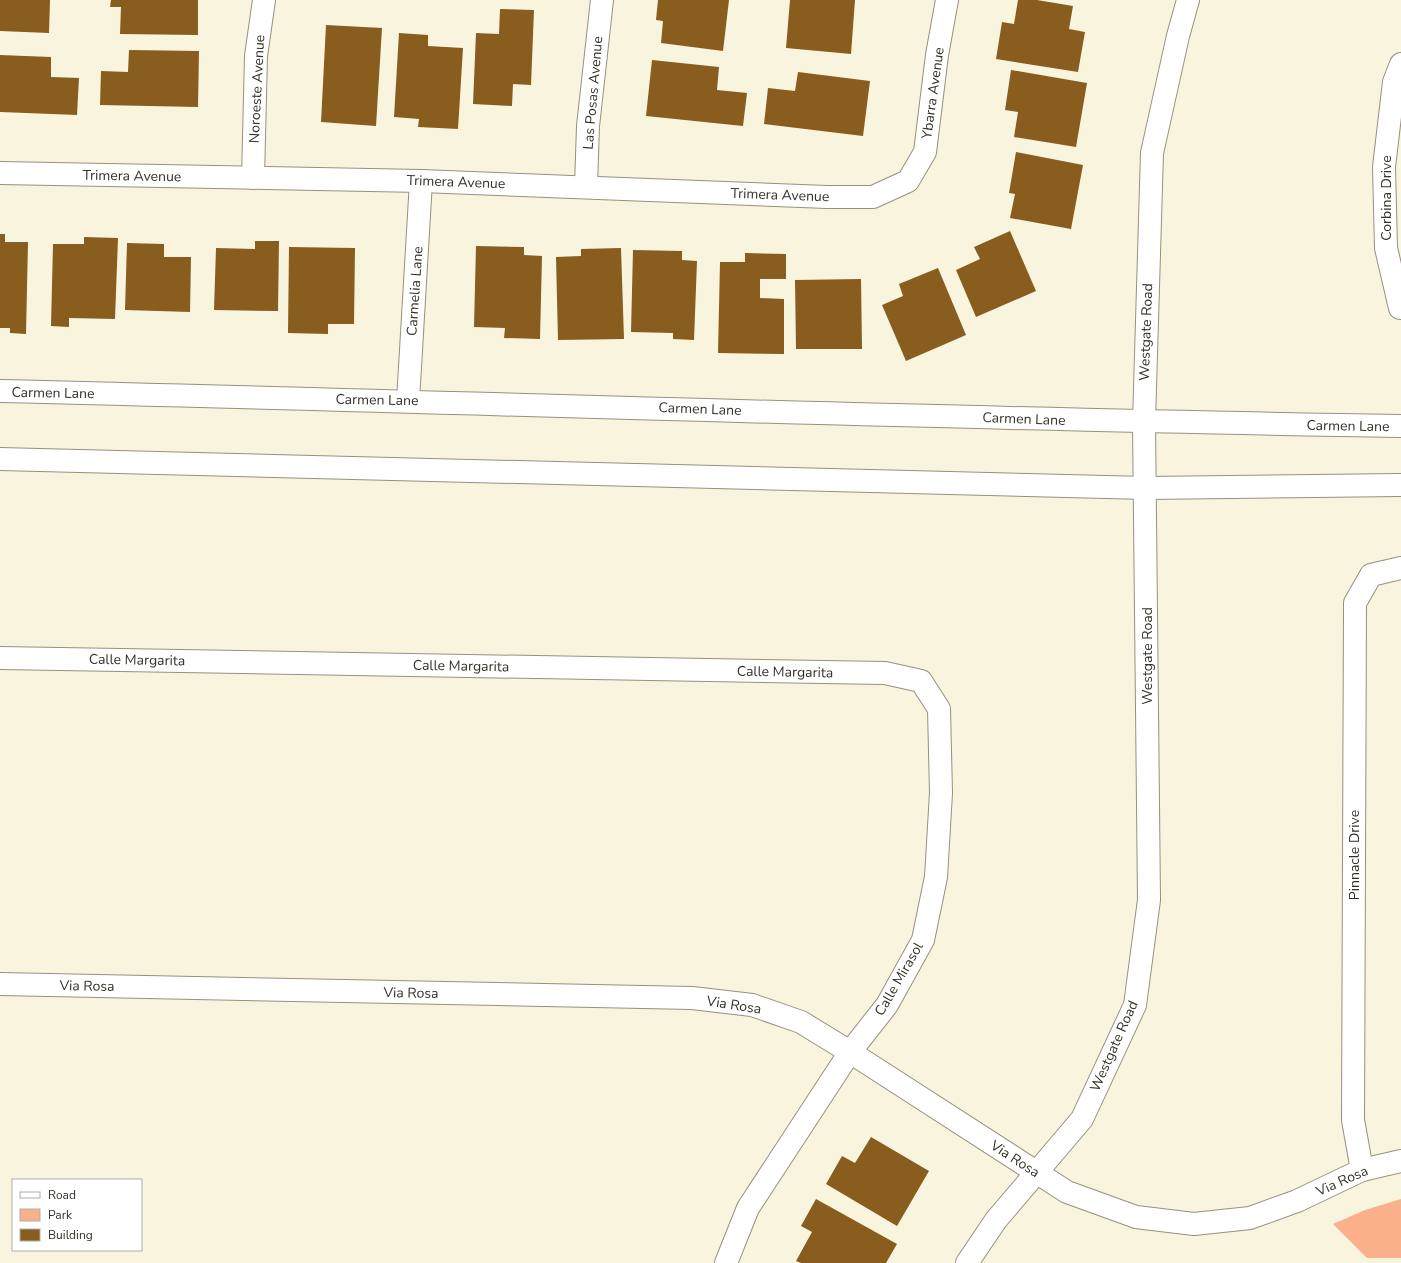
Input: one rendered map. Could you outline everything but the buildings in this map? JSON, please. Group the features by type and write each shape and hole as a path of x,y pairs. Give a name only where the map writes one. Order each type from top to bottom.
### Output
{"street":[{"name":"Noroeste Avenue","path":"253,178 256,56 264,0"},
{"name":"Las Posas Avenue","path":"586,186 588,126 602,0"},
{"name":"Ybarra Avenue","path":"908,181 925,152 937,55 947,0"},
{"name":"Westgate Road","path":"967,1263 996,1220 1037,1174 1082,1119 1135,1005 1149,900 1146,488 1144,422 1152,153 1178,36 1188,0"},
{"name":"Corbina Drive","path":"1400,308 1386,248 1384,167 1394,82 1401,64"},
{"name":"Trimera Avenue","path":"0,173 421,181 586,186 827,197 872,197 908,181"},
{"name":"Carmelia Lane","path":"408,401 421,181"},
{"name":"Carmen Lane","path":"0,391 1144,422 1401,426"},
{"path":"0,459 1146,488 1401,485"},
{"name":"Pinnacle Drive","path":"1362,1170 1353,1120 1355,602 1371,575 1401,568"},
{"name":"Calle Margarita","path":"0,658 877,673 921,681"},
{"name":"Calle Mirasol","path":"726,1263 748,1208 850,1052 887,1005 923,940 936,877 941,792 939,709 921,681"},
{"name":"Via Rosa","path":"0,984 692,998 752,1005 801,1022 1067,1192 1136,1217 1194,1224 1250,1218 1297,1201 1362,1170 1401,1161"}],"green space":[{"path":"1401,1199 1401,1258 1367,1258 1333,1224 1365,1210"}]}
